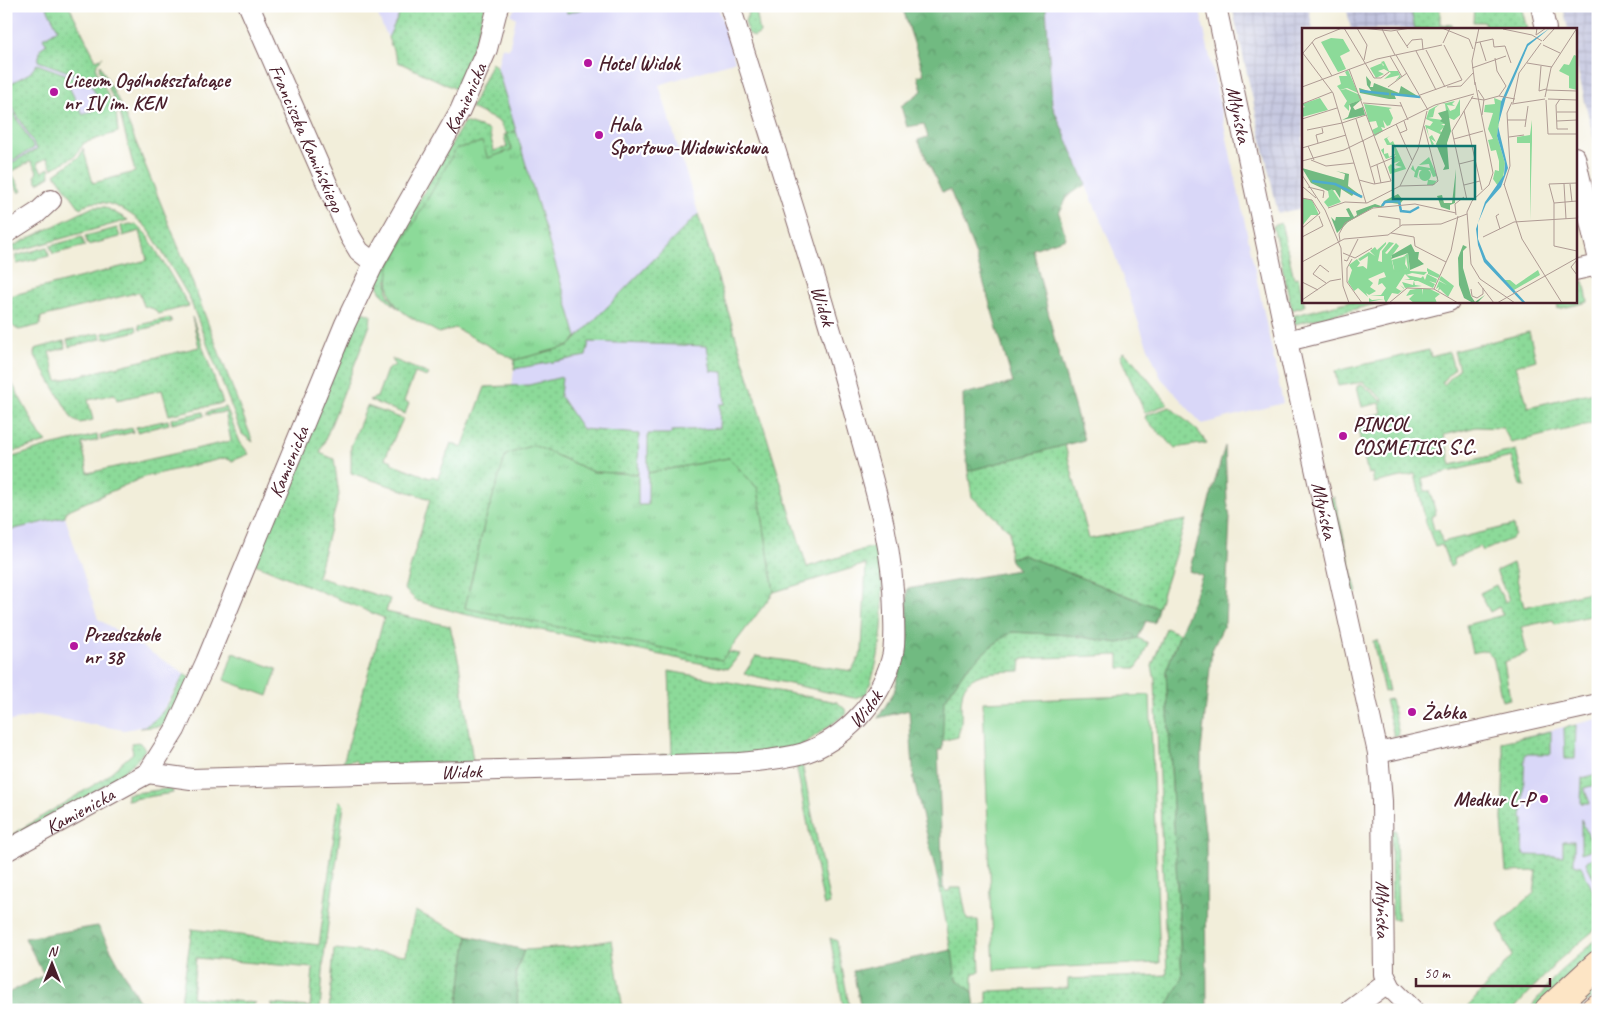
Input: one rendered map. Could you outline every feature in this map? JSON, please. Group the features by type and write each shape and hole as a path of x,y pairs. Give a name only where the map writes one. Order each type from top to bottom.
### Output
{"main road":[{"path":"1549,1010 1598,966"}],"street":[{"name":"Franciszka Kamińskiego","path":"249,6 350,236 359,251 374,263"},
{"name":"Kamienicka","path":"6,850 148,773 184,712 362,288 374,263 460,111 486,49 498,6"},
{"name":"Widok","path":"148,773 191,779 728,763 771,760 804,753 824,744 853,722 876,696 892,658 894,634 894,588 887,530 829,324 730,6"},
{"name":"Młyńska","path":"1216,6 1286,340 1378,753 1382,800 1384,974 1387,983"},
{"path":"1541,6 1546,28"},
{"path":"1576,161 1598,256"},
{"path":"6,233 37,213 51,200"},
{"path":"1576,270 1598,265"},
{"path":"1286,340 1445,302"},
{"path":"1378,753 1598,704"},
{"path":"1351,1010 1387,983 1413,1010"}],"shaded area":[{"name":"Liceum Ogólnokształcące nr IV im. KEN","path":"6,6 69,6 92,71 113,113 6,173"},
{"path":"374,6 403,6 388,38 381,23"},
{"path":"518,6 565,6 567,13 593,6 718,6 735,61 659,85 811,581 774,592 722,660 465,608 484,525 440,506 485,387 512,386 515,360 569,346 577,337 497,68 502,47 509,49 516,18 511,14"},
{"path":"1046,6 1199,6 1283,403 1202,424 1161,378 1144,338 1112,247 1052,105"},
{"path":"1232,6 1308,6 1313,28 1302,28 1302,208 1278,213"},
{"path":"1346,6 1417,6 1418,10 1411,12 1415,28 1351,28"},
{"path":"1563,6 1598,6 1598,157 1576,63 1576,28 1568,28"},
{"name":"Przedszkole nr 38","path":"65,517 98,619 185,674 159,716 151,725 124,730 39,715 6,722 6,531"},
{"path":"1598,719 1598,922 1537,870 1506,872 1502,819 1504,756 1501,742"}],"green space":[{"name":"Liceum Ogólnokształcące nr IV im. KEN","path":"46,6 69,6 96,60 103,57 97,63 96,70 116,111 118,132 84,143 75,156 52,169 47,158 37,163 42,172 49,168 50,176 38,183 35,177 37,171 31,161 11,172 22,191 19,193 10,176 6,178 6,166 37,149 6,96 6,86 30,73 37,64 73,77 75,81 68,85 83,115 102,106 87,77 79,80 77,75 38,61 41,48 47,44 43,38 58,29"},
{"path":"403,6 485,6 477,36 456,89 398,62 388,38"},
{"path":"565,6 593,6 567,13"},
{"path":"902,6 1046,6 1052,105 1086,184 1068,196 1059,213 1066,238 1033,249 1055,341 1084,440 968,471 964,436 963,394 1013,383 975,253 950,190 942,192 918,140 928,137 924,124 907,127 901,106 922,91 918,76 924,74"},
{"path":"1417,6 1440,6 1440,24 1452,25 1452,28 1415,28 1411,11 1418,10"},
{"path":"1474,6 1521,6 1527,28 1486,28 1484,22 1473,22"},
{"path":"754,8 760,33 754,37 748,33 745,21 749,11"},
{"path":"492,62 497,68 516,131 507,134 498,121 471,108"},
{"path":"100,65 122,108 187,268 253,442 242,434 189,297 149,230 126,211 107,203 98,202 80,208 55,174 80,156 83,148 93,183 135,172 119,110 99,69"},
{"path":"6,100 34,148 6,164"},
{"path":"464,122 489,130 494,151 507,147 504,135 507,134 512,150 488,158 387,280 388,294 397,308 380,292 377,278 389,253"},
{"path":"516,131 577,337 569,346 515,360 455,328 439,333 416,321 393,301 388,280 390,265 456,149 482,142 488,158 512,150 507,134"},
{"path":"93,207 105,207 128,220 14,252 13,246"},
{"path":"698,214 807,567 878,545 883,621 878,658 866,694 854,698 744,674 756,656 852,671 862,651 866,564 774,592 758,489 729,458 648,473 648,434 671,434 672,431 719,428 720,404 725,404 723,372 711,371 707,346 589,342 586,356 514,369 515,360 569,346"},
{"path":"1281,223 1294,278 1298,277 1302,302 1304,302 1305,306 1292,310 1273,226"},
{"path":"137,225 147,235 189,306 158,314 154,309 144,306 139,292 41,317 40,325 19,330 11,324 7,316 6,297 147,260 140,231 123,236 121,226"},
{"path":"117,228 120,237 88,245 85,236"},
{"path":"82,237 85,246 53,254 50,246"},
{"path":"47,247 49,256 17,264 15,256"},
{"path":"1584,281 1588,302 1558,309 1557,302 1576,302 1576,283"},
{"path":"1347,302 1384,302 1295,324 1292,316"},
{"path":"362,312 371,315 370,325 320,453 334,459 339,495 317,577 390,599 386,612 450,626 459,663 473,762 359,766 355,760 343,763 384,618 255,564 357,318"},
{"path":"192,317 223,403 169,415 162,390 117,400 115,394 88,400 93,420 80,423 73,420 34,354 35,349 64,341 66,348 49,352 57,381 199,347"},
{"path":"170,318 172,322 140,330 139,325"},
{"path":"136,326 137,331 104,339 103,333"},
{"path":"1529,332 1536,360 1516,366 1528,407 1598,391 1598,422 1511,443 1503,428 1476,427 1444,435 1451,465 1516,450 1525,487 1520,485 1511,457 1422,478 1425,491 1430,491 1436,514 1431,517 1434,530 1439,530 1442,542 1513,525 1515,534 1511,539 1483,551 1480,546 1453,559 1455,564 1450,567 1442,545 1435,547 1426,523 1415,474 1374,483 1372,473 1368,474 1356,420 1382,413 1380,403 1362,407 1357,386 1362,384 1382,401 1383,399 1363,382 1338,386 1335,371 1429,350 1431,357 1449,352 1454,369 1442,383 1444,385 1459,369 1454,351"},
{"path":"100,333 101,339 69,347 67,340"},
{"path":"1123,352 1130,357 1168,404 1145,413 1120,356"},
{"path":"392,359 429,374 427,377 415,373 404,401 409,403 405,414 369,400 377,397 387,370 395,365"},
{"path":"6,372 40,435 47,442 6,454"},
{"path":"562,377 560,396 582,429 639,434 638,474 593,472 533,445 506,455 484,525 465,607 722,660 728,652 740,654 728,669 463,614 417,601 404,589 430,499 351,473 351,446 367,406 403,419 385,458 392,461 391,463 430,478 432,476 438,478 451,443 462,448 485,387 529,385"},
{"path":"226,407 240,442 249,454 232,461 225,458 144,477 66,511 65,517 6,531 6,459 49,446 97,435 98,440 82,444 88,473 231,441 225,412 207,415 207,412"},
{"path":"1170,407 1198,431 1207,443 1175,448 1145,419 1146,415"},
{"path":"203,412 204,416 172,424 171,419"},
{"path":"168,420 169,424 137,432 136,427"},
{"path":"132,428 133,432 101,440 100,435"},
{"path":"533,445 593,472 638,474 638,505 648,505 648,473 729,458 758,489 774,592 722,660 465,608 484,525 506,455"},
{"path":"1065,445 1089,539 1186,520 1158,608 1023,555 1009,558 1010,531 972,497 968,471"},
{"path":"1225,446 1227,501 1230,518 1225,623 1212,650 1201,751 1201,796 1206,840 1207,1010 1165,1010 1182,979 1166,671 1202,576 1189,571"},
{"path":"1334,497 1357,593 1351,594 1328,498"},
{"path":"1023,555 1158,608 1154,623 1146,621 1138,638 1118,643 1069,635 1012,632 990,647 964,671 944,701 942,750 938,750 943,888 940,889 914,781 909,710 878,718 894,692 908,639 907,589 1018,570 1009,558"},
{"path":"1513,563 1524,607 1598,590 1598,614 1555,624 1553,620 1521,627 1527,653 1504,662 1510,699 1502,701 1493,657 1486,650 1472,653 1466,625 1503,615 1499,607 1490,612 1480,593 1496,585 1505,602 1509,600 1496,571"},
{"path":"1166,628 1180,634 1166,671 1182,979 1165,1010 975,1010 975,1007 987,1004 987,991 1068,988 1068,979 1167,975 1155,680 1152,666"},
{"path":"1012,632 1069,635 1118,643 1138,638 1148,643 1136,668 1119,668 1119,655 1021,659 1020,671 994,672 977,676 965,687 961,699 961,725 958,737 941,741 944,701 964,671 990,647"},
{"path":"1377,640 1389,691 1384,692 1373,641"},
{"path":"233,653 277,669 268,696 224,680"},
{"path":"669,671 837,702 845,709 846,714 801,746 755,755 662,758 660,755 672,754"},
{"path":"185,674 191,677 170,721 161,726 140,728 155,719 167,706"},
{"path":"1150,695 1160,963 994,970 983,702"},
{"path":"1391,699 1399,735 1394,736 1385,700"},
{"path":"1576,725 1575,759 1565,759 1564,728"},
{"path":"1551,731 1551,754 1525,754 1522,819 1524,819 1523,855 1563,856 1563,841 1574,841 1574,864 1581,866 1598,901 1598,927 1560,959 1513,1010 1465,1010 1512,956 1498,925 1534,893 1537,871 1506,872 1502,819 1504,756 1501,742"},
{"path":"139,742 145,749 137,760 122,772 82,800 6,844 6,831 8,837 102,780 133,753 131,743"},
{"path":"802,764 830,904 824,906 796,765"},
{"path":"1598,774 1598,784 1584,788 1590,803 1581,803 1582,778"},
{"path":"172,788 173,793 127,800 127,794"},
{"path":"339,800 344,805 325,947 320,1010 275,1010 271,1004 310,1007 313,968 196,958 192,997 256,1003 248,1010 183,1010 180,1007 192,929 319,945"},
{"path":"1581,819 1589,837 1598,834 1598,887 1586,863 1597,855 1593,849 1581,853"},
{"path":"1391,830 1396,830 1398,919 1392,919"},
{"path":"944,888 945,891 950,891 950,888 961,888 967,920 978,920 980,972 973,973 973,992 956,979 940,889"},
{"path":"415,911 468,936 457,1010 329,1010 334,949 406,955"},
{"path":"98,926 139,1001 184,1010 6,1010 6,994 44,975 25,938"},
{"path":"468,936 524,950 516,972 518,1010 457,1010"},
{"path":"830,938 837,941 850,1010 844,1010"},
{"path":"1598,938 1598,953 1535,1010 1529,1010 1557,974"},
{"path":"612,940 623,1010 518,1010 516,972 524,950 572,947"},
{"path":"952,950 956,979 973,992 975,1010 861,1010 853,971"},
{"path":"1598,981 1598,993 1579,1010 1565,1010"}],"place":[{"name":"Hotel Widok","path":"588,63"},
{"name":"Liceum Ogólnokształcące nr IV im. KEN","path":"54,92"},
{"name":"Hala Sportowo-Widowiskowa","path":"599,135"},
{"name":"PINCOL COSMETICS S.C.","path":"1343,436"},
{"name":"Przedszkole nr 38","path":"74,646"},
{"name":"Żabka","path":"1412,712"},
{"name":"Medkur L-P","path":"1544,799"}]}
